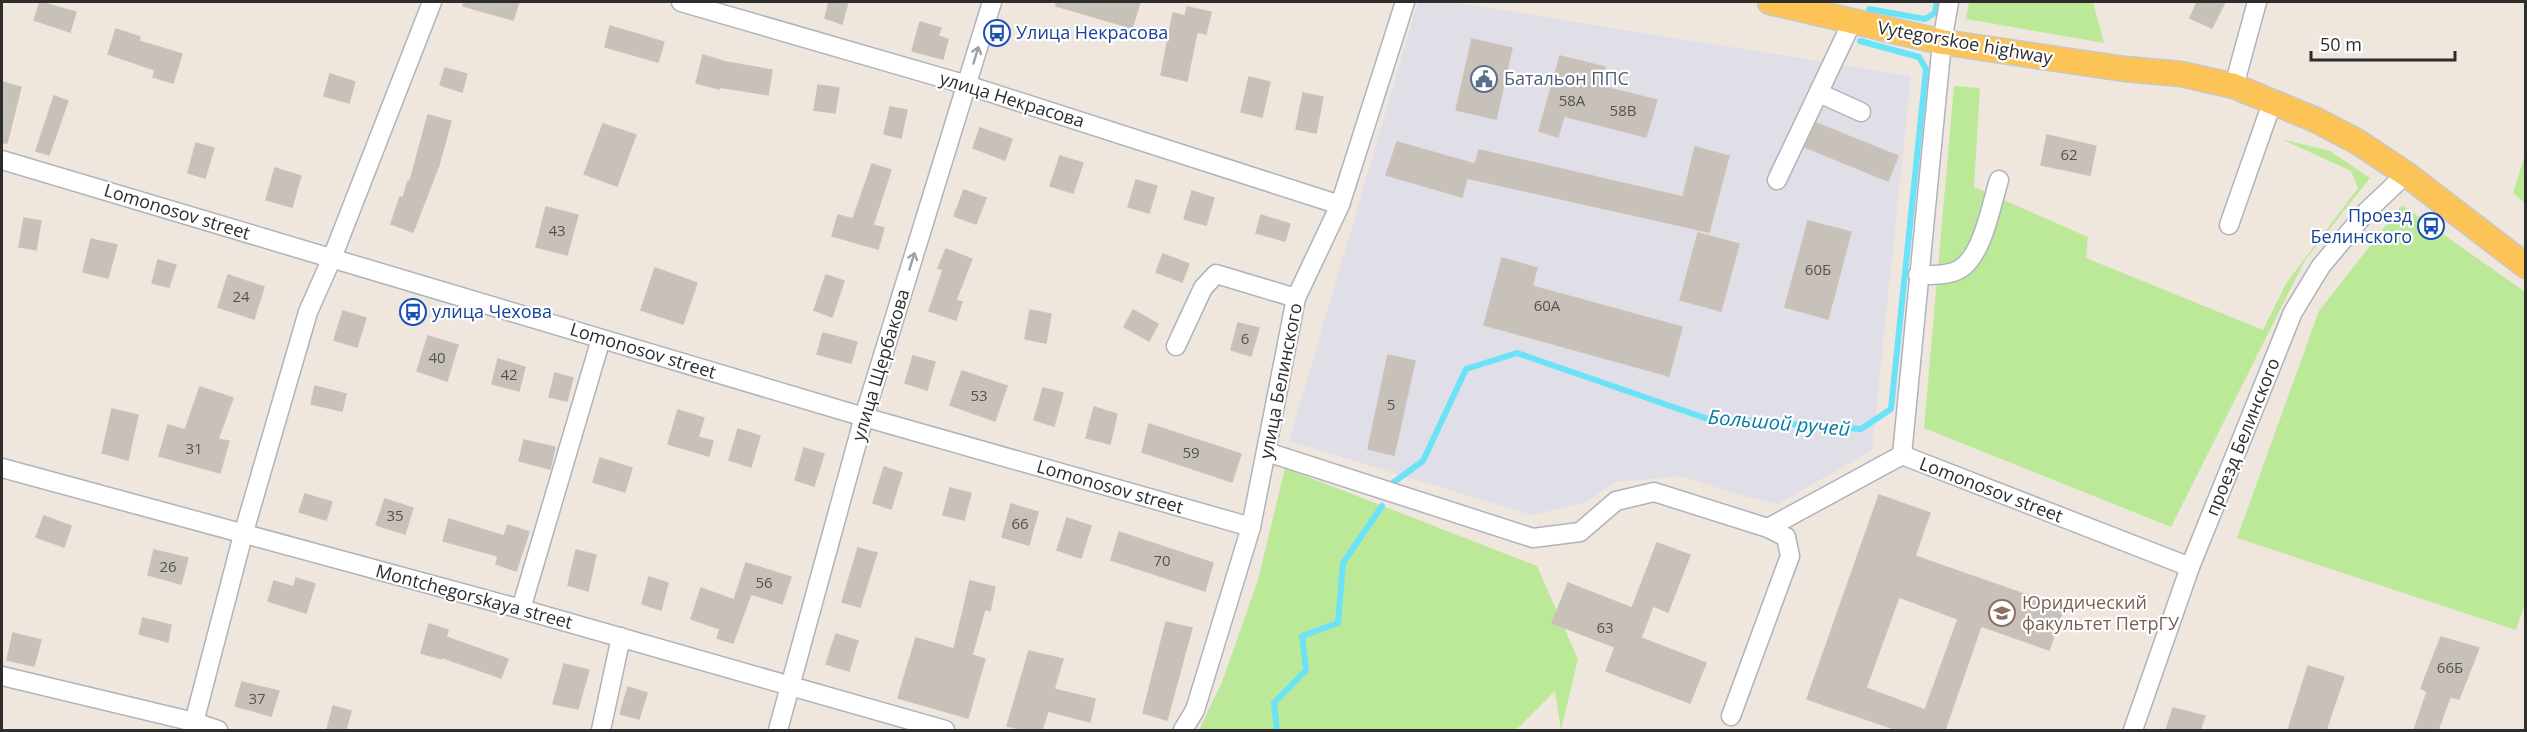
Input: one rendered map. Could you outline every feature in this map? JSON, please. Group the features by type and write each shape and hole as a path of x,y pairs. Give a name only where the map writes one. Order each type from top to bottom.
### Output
{"main road":[{"name":"Vytegorskoe highway","path":"1770,2 1942,42 2125,69 2181,74 2234,86 2273,100 2358,142 2406,174 2526,266"}],"street":[{"path":"193,727 243,535 308,312 332,258 432,2"},
{"name":"улица Некрасова","path":"681,2 967,85 1340,204"},
{"name":"улица Щербакова","path":"778,730 864,417 992,2"},
{"name":"улица Белинского","path":"1183,730 1195,710 1251,527 1296,298 1340,204 1405,2"},
{"path":"1902,455 1942,42 1949,2"},
{"path":"2234,86 2258,2"},
{"path":"1777,180 1852,22"},
{"path":"1819,93 1861,112"},
{"path":"2229,225 2273,100"},
{"name":"Lomonosov street","path":"2,160 864,417 1251,527"},
{"name":"проезд Белинского","path":"2133,730 2190,567 2293,312 2321,266 2367,211 2406,174"},
{"path":"1918,275 1941,275 1960,269 1974,255 1984,231 1999,180"},
{"path":"1176,346 1203,288 1216,274 1296,298"},
{"path":"521,609 601,339"},
{"path":"1267,452 1533,538 1580,532 1616,501 1654,492 1768,528 1786,537 1790,556 1731,716"},
{"name":"Lomonosov street","path":"1768,528 1902,455 2190,567"},
{"name":"Montchegorskaya street","path":"2,468 521,609 945,730"},
{"path":"601,730 621,637"},
{"path":"2,676 193,727 218,730"}],"shaded area":[{"path":"1418,2 1451,2 1911,76 1872,450 1778,504 1740,495 1681,476 1616,482 1584,503 1532,515 1289,441"}],"green space":[{"path":"1969,2 2093,2 2104,43 1966,19"},
{"path":"1954,86 1980,88 1974,187 2088,237 2086,258 2263,330 2287,282 2358,188 2351,171 2281,139 2330,151 2370,178 2305,260 2171,527 1924,428"},
{"path":"2525,155 2525,203 2513,193"},
{"path":"2402,205 2525,292 2526,601 2516,630 2237,538 2319,311"},
{"path":"1285,468 1537,566 1578,659 1561,730 1555,691 1516,730 1199,730 1222,682 1258,580"}],"building":[{"path":"40,2 76,12 70,32 34,20"},
{"path":"464,2 519,2 513,20 463,6"},
{"path":"829,2 848,2 842,24 825,18"},
{"path":"1056,2 1140,2 1132,28 1056,6"},
{"path":"2197,2 2225,2 2212,28 2190,18"},
{"path":"1187,7 1211,12 1206,34 1197,32 1187,81 1161,75 1173,13 1185,16"},
{"path":"920,22 941,28 938,36 948,39 943,59 912,51"},
{"path":"610,26 664,42 658,62 605,47"},
{"path":"116,29 140,37 139,41 182,54 173,83 153,77 155,70 108,54"},
{"name":"Батальон ППС","path":"1472,39 1512,48 1496,119 1456,110"},
{"path":"703,55 726,62 772,70 768,95 719,87 719,89 696,83"},
{"path":"1560,56 1605,67 1600,86 1657,100 1646,137 1564,116 1558,137 1539,131"},
{"path":"445,68 467,74 462,92 440,85"},
{"path":"330,74 355,82 349,103 324,96"},
{"path":"1249,77 1270,82 1262,117 1241,112"},
{"path":"2,82 21,87 7,143 2,143"},
{"path":"818,85 839,88 835,113 814,110"},
{"path":"1303,93 1323,97 1316,133 1296,129"},
{"path":"54,96 68,101 49,155 36,151"},
{"path":"890,107 907,110 901,138 884,134"},
{"path":"428,115 451,121 439,165 413,232 391,224 400,197 403,198 408,181 410,181"},
{"path":"1816,123 1898,156 1888,181 1805,147"},
{"path":"603,124 636,135 617,186 584,174"},
{"path":"980,128 1012,139 1005,160 973,148"},
{"path":"2047,135 2096,146 2090,175 2041,165"},
{"path":"1397,142 1475,164 1479,150 1683,197 1695,147 1729,156 1709,232 1467,178 1462,197 1386,175"},
{"path":"196,143 214,148 205,178 188,173"},
{"path":"1060,156 1083,163 1073,193 1050,186"},
{"path":"872,164 891,170 873,225 884,228 878,249 832,236 838,215 853,219"},
{"path":"275,168 301,176 292,207 266,200"},
{"path":"1136,180 1157,186 1149,213 1128,207"},
{"path":"964,190 986,198 976,224 954,216"},
{"path":"1192,191 1214,198 1206,225 1184,219"},
{"path":"546,207 578,215 567,255 536,247"},
{"path":"1261,215 1290,224 1285,241 1256,233"},
{"path":"24,218 41,221 36,250 19,247"},
{"path":"1808,221 1851,232 1828,319 1785,307"},
{"path":"1698,233 1739,244 1721,311 1680,300"},
{"path":"91,239 117,245 108,278 83,272"},
{"path":"946,249 972,259 956,300 962,302 956,320 929,311 943,270 938,268"},
{"path":"1163,254 1189,264 1182,282 1156,272"},
{"path":"1502,258 1537,268 1532,286 1682,327 1669,376 1484,325"},
{"path":"158,260 176,265 169,287 152,283"},
{"path":"655,268 697,283 683,324 641,310"},
{"path":"228,275 264,287 254,319 218,307"},
{"path":"826,275 844,281 832,317 814,310"},
{"path":"1030,310 1051,314 1046,343 1025,339"},
{"path":"1133,310 1158,324 1149,341 1124,327"},
{"path":"343,311 366,318 357,347 334,340"},
{"path":"1238,323 1259,328 1251,356 1231,350"},
{"path":"823,333 857,342 851,363 817,354"},
{"path":"428,336 458,345 447,381 417,371"},
{"path":"1388,355 1415,361 1394,455 1368,449"},
{"path":"913,356 935,362 927,390 905,383"},
{"path":"498,359 525,367 519,391 492,384"},
{"path":"962,371 1007,386 995,421 950,405"},
{"path":"555,373 573,378 567,401 549,397"},
{"path":"315,386 346,394 342,411 311,404"},
{"path":"200,387 233,398 218,439 229,441 220,473 159,456 168,425 185,430"},
{"path":"1043,388 1063,393 1054,426 1034,420"},
{"path":"1094,407 1117,414 1110,444 1086,438"},
{"path":"112,409 138,415 128,460 102,453"},
{"path":"678,410 704,418 698,437 713,441 709,456 668,444"},
{"path":"1149,424 1241,454 1232,482 1142,452"},
{"path":"738,429 760,436 751,467 729,460"},
{"path":"524,440 555,447 550,469 519,461"},
{"path":"804,448 824,454 814,486 795,480"},
{"path":"600,458 632,468 625,492 593,482"},
{"path":"884,467 902,473 891,509 873,503"},
{"path":"950,488 971,493 964,520 943,515"},
{"path":"305,494 332,502 326,520 299,512"},
{"name":"Юридический факультет ПетрГУ","path":"1879,495 1930,513 1915,556 2064,608 2049,650 1981,626 1945,730 1897,730 1807,699","holes":["1899,597 1958,619 1925,710 1866,688"]},
{"path":"385,499 413,508 405,534 376,525"},
{"path":"1011,504 1038,512 1029,545 1002,537"},
{"path":"44,516 71,526 64,547 36,537"},
{"path":"1067,518 1091,526 1081,558 1057,550"},
{"path":"449,519 504,536 508,525 529,532 516,571 496,564 498,556 443,541"},
{"path":"1119,532 1213,563 1205,591 1111,560"},
{"path":"1657,543 1690,555 1668,612 1653,606 1641,638 1706,663 1690,703 1606,671 1615,647 1552,623 1568,583 1632,608"},
{"path":"858,548 877,553 860,607 842,602"},
{"path":"154,550 188,558 181,584 148,575"},
{"path":"576,550 596,555 588,591 568,585"},
{"path":"746,563 791,577 782,604 751,594 733,643 717,638 720,629 691,619 701,588 734,600"},
{"path":"649,577 668,583 661,610 642,604"},
{"path":"296,578 315,584 306,613 268,601 274,581 294,587"},
{"path":"970,581 995,587 990,611 985,609 972,655 985,659 968,718 898,698 916,638 954,649"},
{"path":"143,618 171,625 168,642 139,634"},
{"path":"1166,622 1192,628 1167,720 1143,713"},
{"path":"429,624 448,630 446,637 508,659 501,678 441,657 441,659 421,653"},
{"path":"13,633 41,640 34,666 7,660"},
{"path":"836,634 858,641 849,671 826,664"},
{"path":"2441,637 2479,648 2459,699 2450,697 2438,730 2414,730 2427,692 2421,688"},
{"path":"1029,651 1063,659 1054,689 1095,699 1090,722 1048,711 1042,730 1025,730 1007,726"},
{"path":"564,664 589,670 578,709 553,704"},
{"path":"2308,666 2344,677 2326,730 2288,730"},
{"path":"242,682 279,691 271,716 235,706"},
{"path":"628,687 647,693 639,719 620,714"},
{"path":"333,706 351,711 346,730 327,730"},
{"path":"2173,708 2205,716 2200,730 2166,730"}],"waterway":[{"path":"1869,9 1925,19 1935,13 1937,2"},
{"name":"Большой ручей","path":"1394,482 1423,461 1466,369 1517,353 1705,418 1861,429 1891,409 1926,69 1919,57 1860,41"},
{"name":"Большой ручей","path":"1277,730 1274,703 1306,670 1302,636 1338,623 1343,563 1382,506"}],"place":[{"name":"Улица Некрасова","path":"997,33"},
{"name":"Батальон ППС","path":"1484,79"},
{"name":"Проезд Белинского","path":"2431,226"},
{"name":"улица Чехова","path":"413,312"},
{"name":"Юридический факультет ПетрГУ","path":"2002,613"}]}
